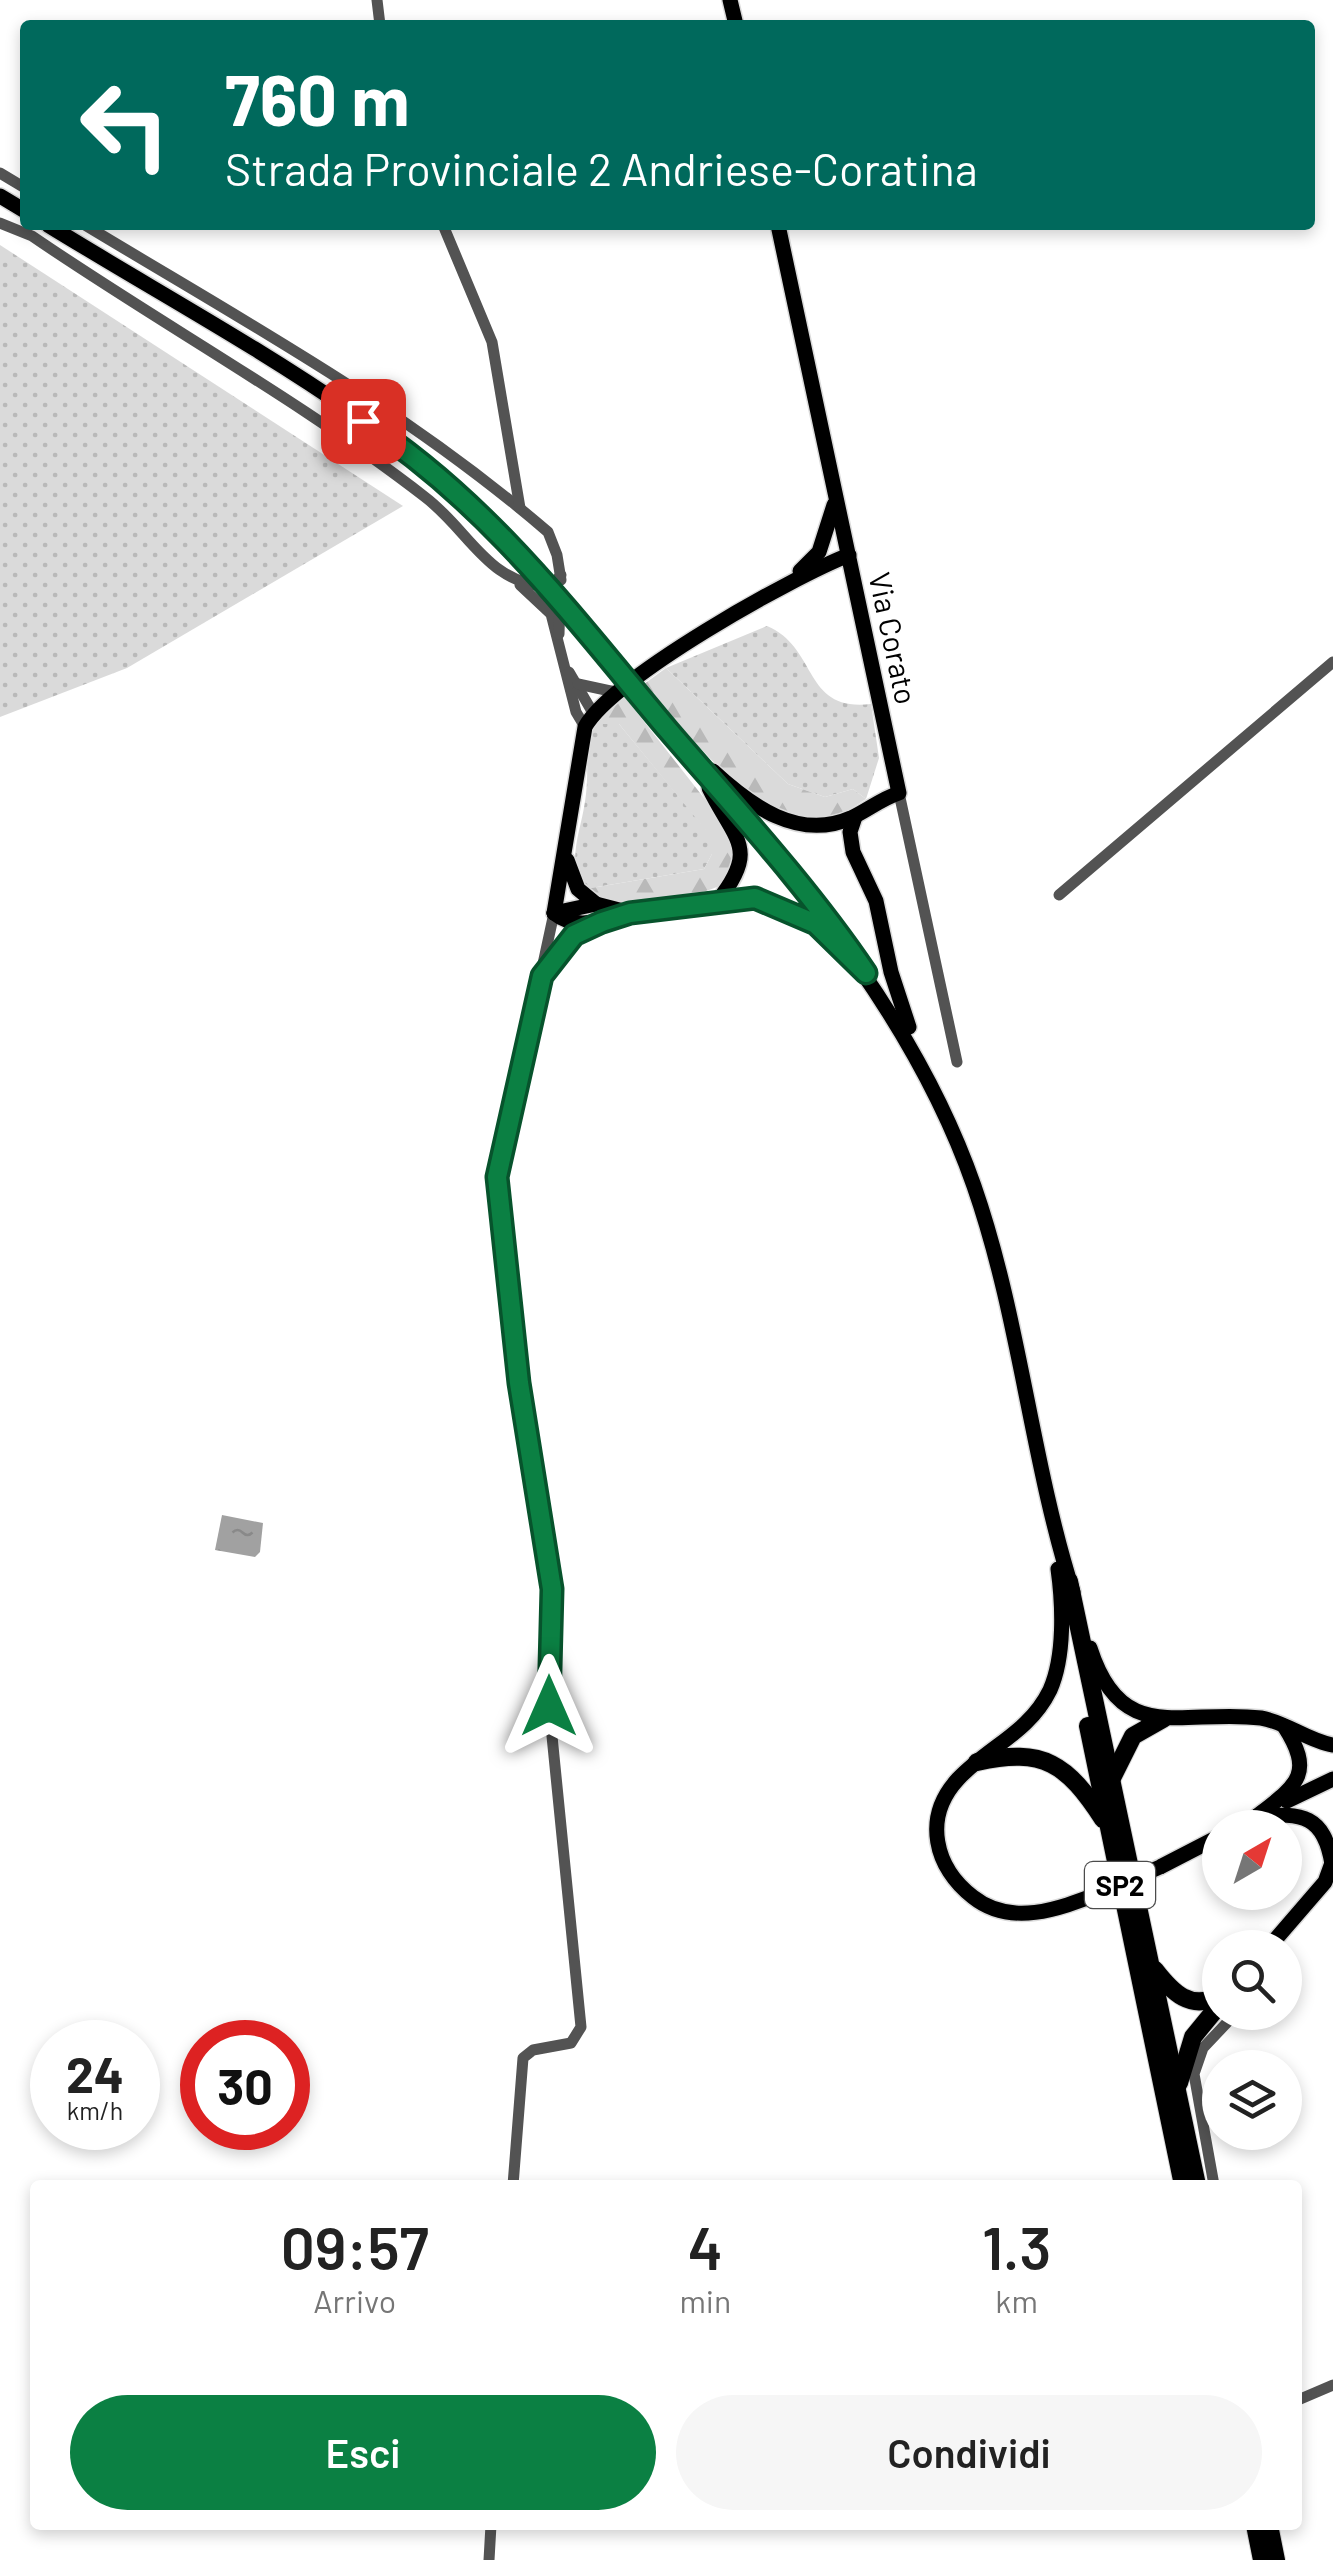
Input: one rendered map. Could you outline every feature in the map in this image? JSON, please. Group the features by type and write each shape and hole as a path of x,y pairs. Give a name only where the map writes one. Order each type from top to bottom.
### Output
{"highway":[{"name":"SP2","path":"1064,1582 1112,1779 1197,2180"},
{"name":"SP2","path":"1064,1582 1108,1826 1182,2180"},
{"path":"1112,1779 1133,1736 1163,1719"},
{"path":"977,1762 1015,1754 1041,1758 1067,1772 1108,1826"},
{"path":"1152,1966 1184,1999 1202,2000"},
{"path":"1178,2089 1188,2046 1202,2028"},
{"path":"1256,2530 1262,2560"},
{"path":"1269,2530 1276,2560"}],"main road":[{"name":"SP2","path":"56,230 390,438 483,514 533,567 866,973 928,1078 987,1227 1032,1420 1064,1582"},
{"name":"Via Corato","path":"779,230 899,794"},
{"path":"793,579 819,552 836,496"},
{"path":"819,552 831,549 849,555"},
{"path":"554,913 589,720 615,692 793,579 849,555"},
{"path":"676,739 728,784 772,815 811,827 855,816 880,800 899,794"},
{"path":"696,764 743,852 739,874 717,902"},
{"path":"855,816 850,832 853,852 876,901 890,972 928,1078"},
{"path":"564,846 570,875 596,904"},
{"path":"554,913 577,924 602,922 630,913 755,898 816,924 866,973"},
{"path":"554,913 596,904 630,913"},
{"path":"1064,1582 1100,1680 1132,1711 1163,1719 1257,1718 1333,1745"},
{"path":"1064,1582 1059,1661 1050,1689 1032,1718 1012,1739 977,1762 950,1791 936,1828 938,1854 951,1880 982,1904 1012,1914 1048,1912 1102,1892 1202,1845"},
{"path":"1266,1810 1292,1789 1301,1772 1300,1752 1284,1726"},
{"path":"1270,1810 1333,1779"},
{"path":"1284,1930 1325,1882 1333,1862 1322,1830 1302,1818"}],"street":[{"path":"0,223 32,236 369,454 430,500 492,566 551,614 576,712 589,720"},
{"path":"95,230 301,351 335,378 414,425 548,532 560,575 559,634"},
{"path":"445,230 492,342 520,509"},
{"path":"520,585 550,587 560,575"},
{"path":"1059,895 1333,662"},
{"path":"566,668 578,684 589,720"},
{"path":"578,684 615,692"},
{"name":"Via Corato","path":"899,794 958,1062"},
{"path":"513,2180 523,2058 533,2050 571,2043 580,2027 549,1706 552,1589 519,1383 497,1177 554,913"},
{"path":"542,976 574,935 602,922"},
{"path":"1213,2180 1194,2074 1202,2048 1220,2030"},
{"path":"1302,2398 1333,2385"},
{"path":"489,2560 491,2530"}],"green space":[{"path":"0,245 403,506 127,668 0,717"},
{"path":"767,626 784,636 821,689 833,698 849,704 871,704 879,758 866,799 853,789 825,797 788,784 666,668"},
{"path":"666,668 788,784 825,797 853,789 866,799 825,822 801,822 776,813 726,774 644,684"},
{"path":"624,696 733,835 733,879 691,895 639,905 607,904 585,889 704,869 712,854 712,838 619,724 595,724 602,711"},
{"path":"595,724 619,724 713,838 712,854 704,869 585,889 576,880 576,845 586,794 589,741"}],"water":[{"path":"222,1515 263,1523 260,1552 255,1557 215,1550"}],"route":[{"path":"363,421 438,475 506,537 790,875 866,973 816,924 755,898 630,913 602,922 574,935 542,976 497,1177 519,1383 552,1589 549,1706"}]}
